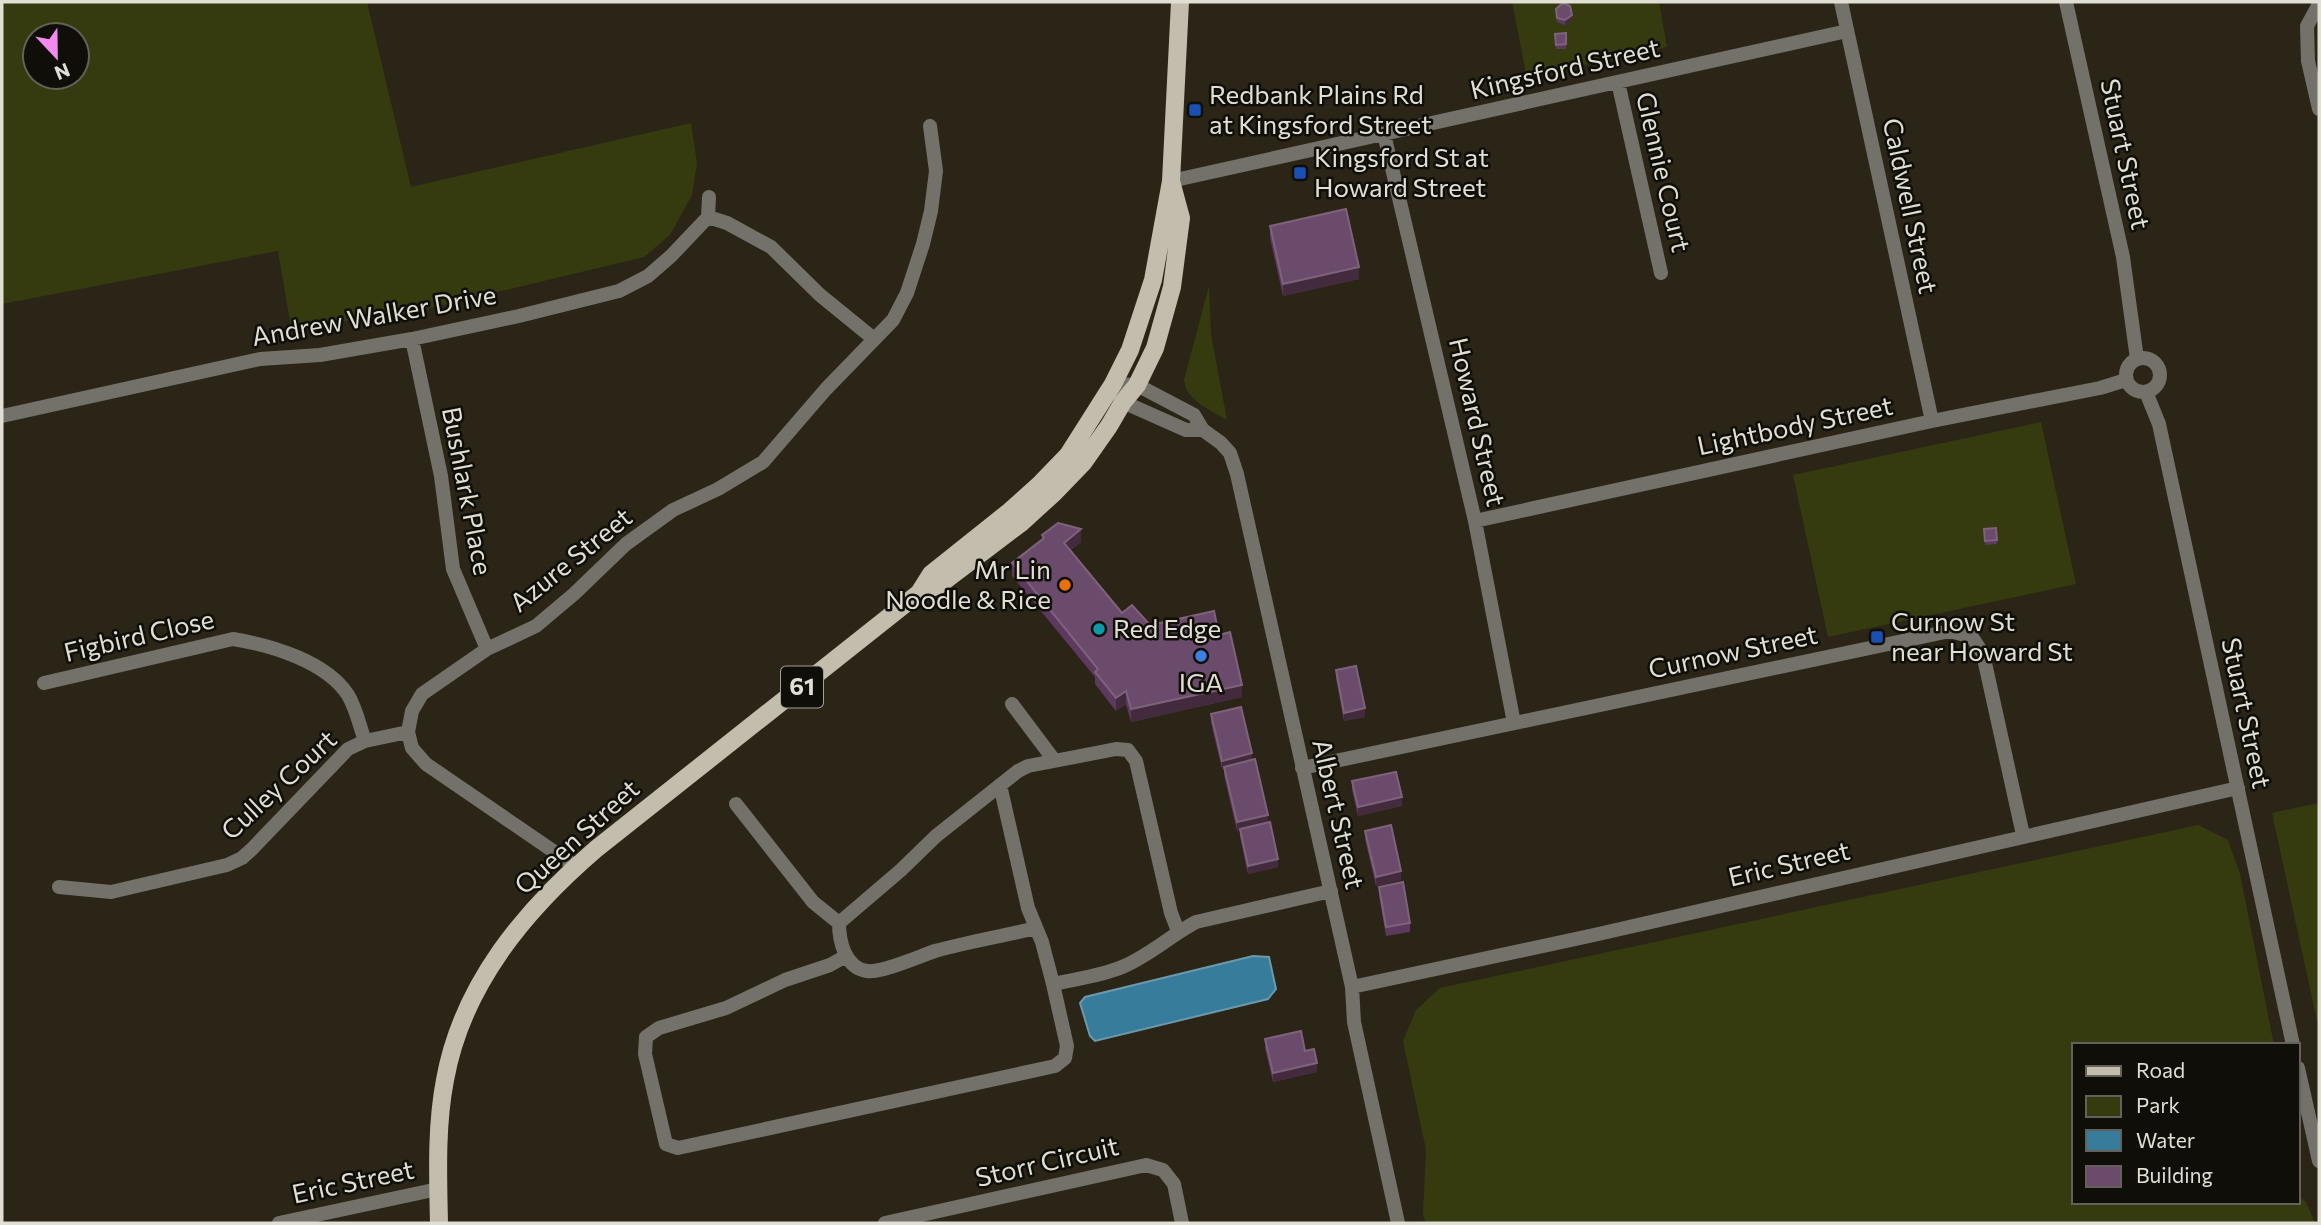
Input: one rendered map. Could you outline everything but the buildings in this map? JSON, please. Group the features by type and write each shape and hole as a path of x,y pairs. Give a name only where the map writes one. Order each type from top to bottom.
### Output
{"main road":[{"name":"Queen Street","path":"919,593 931,575 1010,511 1068,455 1113,384 1130,350 1144,313 1160,246 1171,181 1180,2"},
{"name":"Queen Street","path":"439,1223 438,1189 445,1080 457,1035 475,990 504,945 530,912 575,866 919,593 939,585 1021,523 1083,463 1137,385 1154,348 1172,287 1181,218 1171,181"}],"street":[{"name":"Caldwell Street","path":"1841,2 1932,421"},
{"name":"Stuart Street","path":"2066,2 2123,257 2137,359"},
{"path":"2319,4 2307,26 2308,61 2319,109"},
{"name":"Kingsford Street","path":"1171,181 1847,31"},
{"name":"Glennie Court","path":"1618,82 1661,273"},
{"name":"Azure Street","path":"408,732 412,711 422,694 487,649 536,626 626,544 673,510 718,489 763,462 893,320 906,293 931,211 936,171 930,126"},
{"name":"Howard Street","path":"1384,134 1475,521 1514,723"},
{"path":"709,197 708,217 727,223 771,247 820,295 874,339"},
{"name":"Andrew Walker Drive","path":"2,416 260,359 320,355 412,339 619,291 648,276 708,217"},
{"name":"Bushlark Place","path":"412,339 441,476 453,569 487,649"},
{"path":"2137,359 2150,359 2159,368 2160,380 2157,386 2146,392 2134,390 2126,380 2127,367 2137,359"},
{"name":"Lightbody Street","path":"1475,521 2126,380"},
{"path":"1113,384 1123,402"},
{"name":"Albert Street","path":"1113,384 1137,385 1194,415 1203,430 1230,453 1237,474 1352,987 1354,1022 1398,1223"},
{"name":"Stuart Street","path":"2146,392 2158,424 2293,1043"},
{"name":"Albert Street","path":"1123,402 1186,430 1203,430"},
{"name":"Curnow Street","path":"1302,768 1950,631 1972,637 1983,654 2023,835"},
{"name":"Figbird Close","path":"44,683 233,639 264,644 320,668 348,695 365,741"},
{"path":"1012,705 1054,760"},
{"path":"408,732 412,748 426,764 575,866"},
{"name":"Culley Court","path":"59,887 111,892 242,858 348,749 365,741 408,732"},
{"path":"1036,928 932,952 915,960 867,971 846,956 839,940 839,923 936,836 1000,785 1028,766 1116,749 1128,750 1136,761 1171,913 1178,931"},
{"path":"846,956 726,1008 659,1028 646,1037 645,1054 666,1144 678,1149 1055,1066 1065,1058 1068,1046 1053,984 1028,908 1000,785"},
{"name":"Eric Street","path":"1352,987 1594,935 2238,788"},
{"path":"736,804 813,902 839,923"},
{"path":"1053,984 1121,967 1196,922 1331,891"},
{"path":"2300,1077 2319,1161"},
{"name":"Storr Circuit","path":"884,1223 1146,1165 1163,1170 1174,1184 1182,1223"},
{"name":"Eric Street","path":"279,1223 438,1189"}],"green space":[{"path":"2,2 367,2 411,187 691,123 697,163 692,195 670,235 644,257 402,315 291,327 278,251 2,304"},
{"path":"1512,2 1659,2 1667,47 1527,78"},
{"path":"1209,286 1211,334 1227,420 1194,399 1184,380"},
{"path":"2041,422 2076,584 1828,637 1793,475"},
{"path":"2319,803 2319,1030 2272,813"},
{"path":"2198,825 2228,840 2240,874 2274,1043 2072,1043 2072,1204 2300,1204 2300,1198 2306,1202 2315,1223 1426,1223 1423,1215 1426,1150 1403,1041 1416,1010 1440,988"}],"water":[{"path":"1253,956 1269,957 1276,989 1268,999 1095,1041 1090,1036 1080,1003 1085,997"}],"place":[{"name":"Redbank Plains Rd at Kingsford Street","path":"1195,110"},
{"name":"Kingsford St at Howard Street","path":"1300,173"},
{"name":"Mr Lin Noodle & Rice","path":"1065,585"},
{"name":"Red Edge","path":"1099,629"},
{"name":"Curnow St near Howard St","path":"1877,637"},
{"name":"IGA","path":"1201,656"}]}
